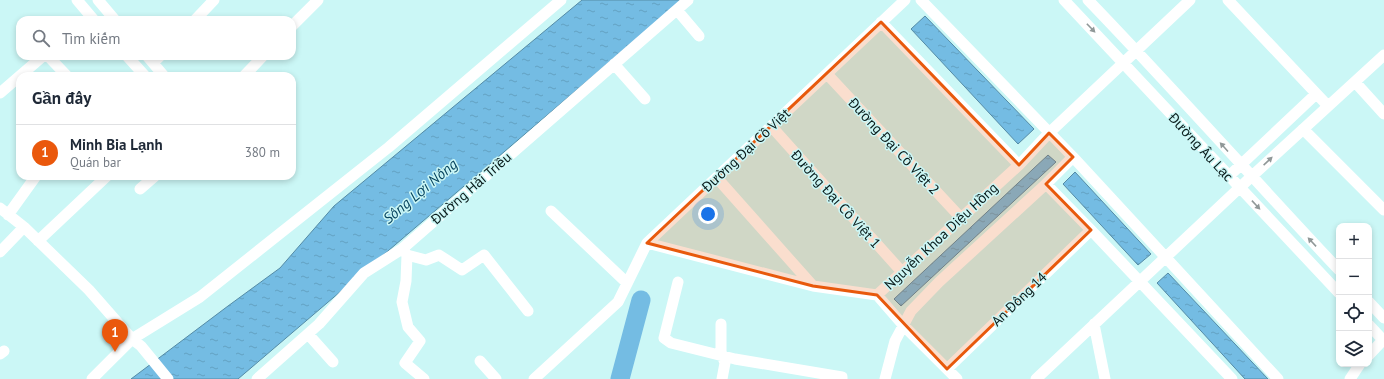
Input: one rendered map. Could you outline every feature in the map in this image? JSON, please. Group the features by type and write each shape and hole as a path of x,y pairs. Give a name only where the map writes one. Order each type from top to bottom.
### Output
{"street":[{"path":"77,0 88,16"},
{"path":"199,16 214,0"},
{"path":"296,22 318,0"},
{"path":"92,379 136,343 200,297 390,147 561,0"},
{"name":"Đường Hải Triều","path":"257,379 319,324 364,273 405,252 614,64 688,0"},
{"name":"Đường Đại Cồ Việt","path":"534,379 618,302 647,244 905,0"},
{"path":"921,0 1073,157 1278,379"},
{"name":"Đường Âu Lạc","path":"1064,0 1336,290"},
{"name":"Đường Âu Lạc","path":"1088,0 1336,267"},
{"name":"Nguyễn Khoa Diệu Hồng","path":"647,244 813,286 877,295 1019,165 1049,133 1124,64 1136,50 1190,0"},
{"path":"1228,0 1328,106"},
{"path":"100,1 112,16"},
{"path":"677,10 699,36"},
{"path":"881,22 1019,165"},
{"path":"1036,379 1251,177 1384,56"},
{"path":"24,72 38,60"},
{"path":"52,60 63,72"},
{"path":"131,60 141,72"},
{"path":"154,60 162,72"},
{"path":"248,72 259,60"},
{"path":"614,64 645,99"},
{"name":"Đường Đại Cồ Việt 2","path":"827,74 961,218"},
{"path":"0,93 16,79"},
{"path":"1355,82 1384,114"},
{"path":"1229,176 1316,94"},
{"name":"Đường Đại Cồ Việt 1","path":"771,126 902,272"},
{"path":"1303,129 1384,210"},
{"path":"885,379 895,341 911,311 939,282 1046,184 1073,157"},
{"path":"716,178 813,286"},
{"path":"32,180 4,211 24,227 90,290 168,379"},
{"path":"38,241 102,180"},
{"path":"140,189 150,180"},
{"path":"1046,184 1232,379"},
{"path":"551,211 627,283"},
{"path":"0,252 24,227"},
{"name":"An Đông 14","path":"947,369 1091,230"},
{"path":"424,379 405,363 420,341 408,327 402,302 406,282 405,252 426,260 439,255 462,270 484,255 528,311"},
{"path":"678,282 664,338 672,343 722,357 842,377 842,379"},
{"path":"877,295 903,325 957,379"},
{"path":"1372,305 1384,318"},
{"path":"721,324 721,352 725,363 722,379"},
{"path":"1094,324 1105,379"},
{"path":"1372,328 1384,340 1372,352"},
{"path":"308,334 333,362"},
{"path":"480,361 496,379"},
{"path":"1350,379 1358,367"}],"highlighted area":[{"path":"881,22 1019,165 1049,133 1073,157 1046,184 1091,230 947,369 877,295 813,286 647,243"}],"water":[{"name":"Sông Lợi Nông","path":"582,0 682,0 238,379 131,379 280,268 334,206"},
{"path":"925,16 1034,129 1018,144 911,29"},
{"path":"1048,155 1056,162 901,306 894,299"},
{"path":"1075,172 1151,254 1138,265 1063,184"},
{"path":"1168,273 1268,379 1245,379 1157,283"}],"waterway":[{"path":"620,379 641,300"}],"place":[{"name":"Minh Bia Lạnh","path":"115,352"}]}
